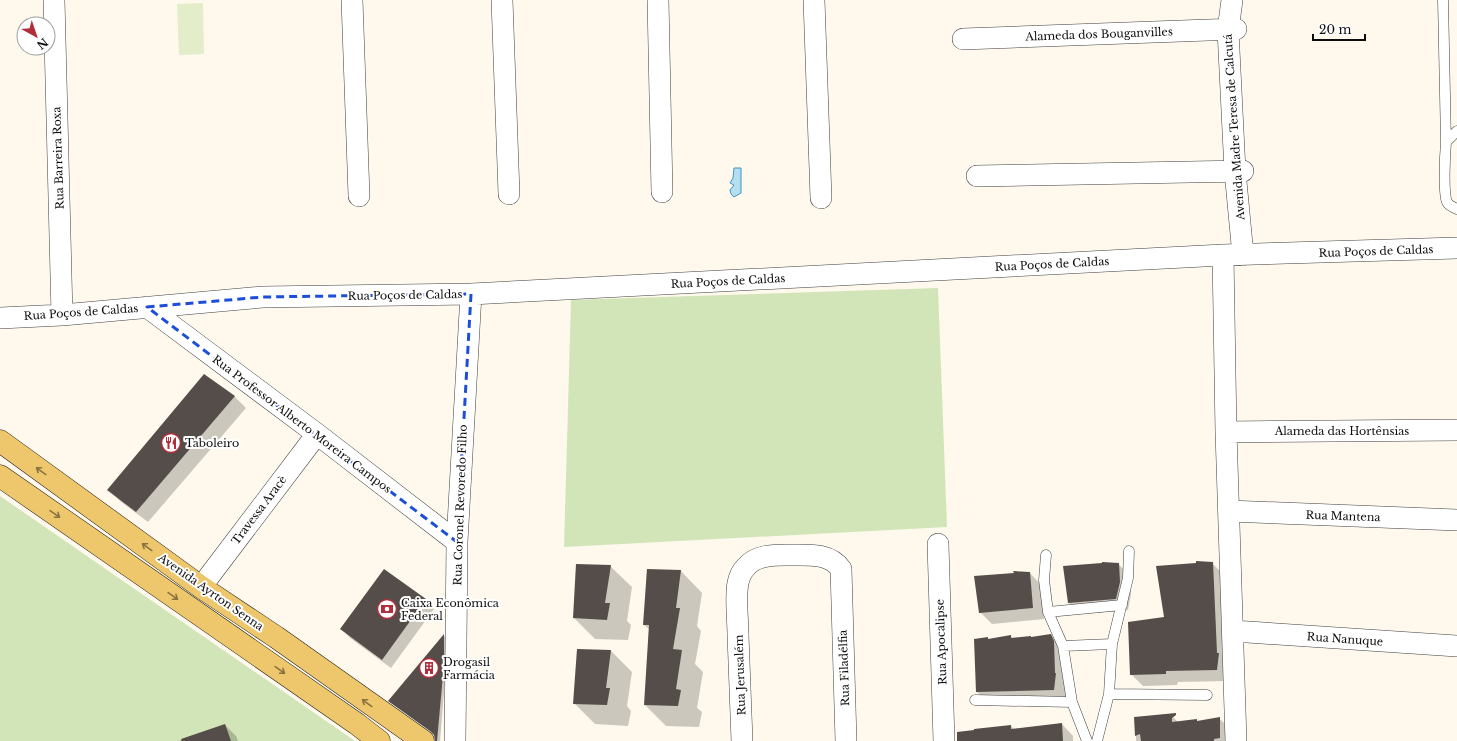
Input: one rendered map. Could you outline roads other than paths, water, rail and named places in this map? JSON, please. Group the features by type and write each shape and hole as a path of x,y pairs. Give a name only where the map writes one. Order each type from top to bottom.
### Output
{"main road":[{"name":"Avenida Ayrton Senna","path":"0,441 202,587 276,637 423,741"},
{"path":"0,476 357,724 379,741"}],"street":[{"name":"Rua Barreira Roxa","path":"54,0 62,315"},
{"path":"352,0 359,196"},
{"path":"502,0 509,194"},
{"path":"658,0 662,192"},
{"path":"814,0 821,198"},
{"name":"Avenida Madre Teresa de Calcutá","path":"1233,0 1232,29 1239,171 1247,255"},
{"name":"Alameda dos Bouganvilles","path":"963,39 1232,29"},
{"path":"977,176 1239,171"},
{"name":"Rua Poços de Caldas","path":"0,318 62,315 263,298 471,294 1223,255 1457,248"},
{"path":"1223,255 1226,432 1236,741"},
{"name":"Rua Coronel Revoredo Filho","path":"455,741 457,542 471,294"},
{"name":"Rua Professor Alberto Moreira Campos","path":"147,307 318,434 457,542"},
{"name":"Alameda das Hortênsias","path":"1226,432 1457,430"},
{"name":"Travessa Aracè","path":"202,587 318,434"},
{"name":"Rua Mantena","path":"1229,511 1457,520"},
{"name":"Rua Apocalipse","path":"938,544 944,741"},
{"name":"Rua Filadélfia","path":"737,610 738,584 745,567 751,562 762,557 774,555 821,556 838,565 841,569 846,741"},
{"name":"Rua Jerusalém","path":"737,610 742,741"},
{"name":"Rua Nanuque","path":"1233,631 1457,646"}],"lane":[{"path":"1443,0 1446,197 1447,202 1451,207 1457,209"},
{"path":"1446,142 1457,131"},
{"path":"1098,741 1109,694 1112,644 1128,578 1129,551"},
{"path":"1046,556 1044,580 1048,612 1063,646 1072,702 1087,741"},
{"path":"1048,612 1122,605"},
{"path":"1063,646 1112,644"},
{"path":"1109,694 1207,695"},
{"path":"975,700 1072,702"}],"water":[{"path":"734,168 741,168 741,193 734,197 730,190 734,185 730,183 733,178"}],"place":[{"name":"Taboleiro","path":"171,443"},
{"name":"Caixa Econômica Federal","path":"387,609"},
{"name":"Drogasil Farmácia","path":"429,668"}]}
